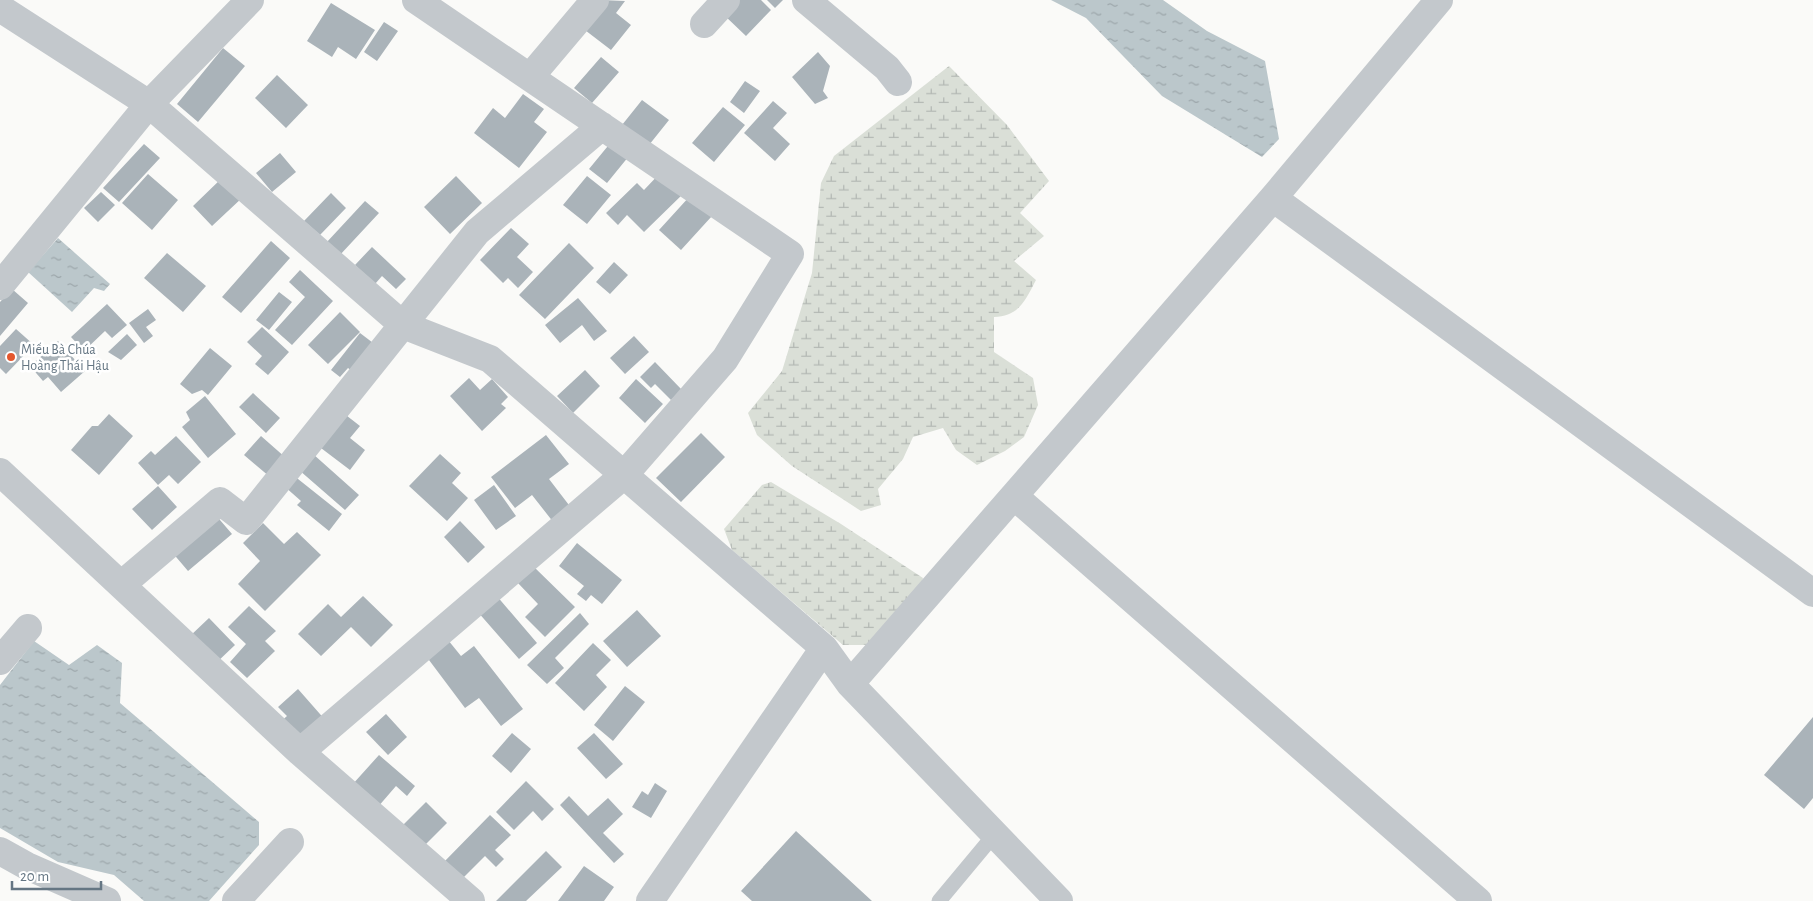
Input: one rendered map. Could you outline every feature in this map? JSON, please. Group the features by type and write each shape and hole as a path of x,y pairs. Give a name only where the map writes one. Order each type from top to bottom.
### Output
{"street":[{"path":"0,286 149,104 250,0"},
{"path":"300,752 624,475 726,359 790,254 416,0"},
{"path":"530,77 595,0"},
{"path":"704,24 726,0"},
{"path":"806,0 888,68 898,82"},
{"path":"850,684 1272,198 1439,0"},
{"path":"0,8 149,104 403,325 490,359 824,648 850,684 1059,901"},
{"path":"121,585 220,501 246,521 477,232 602,126"},
{"path":"1272,198 1813,593"},
{"path":"1,476 300,752 471,901"},
{"path":"1014,496 1478,901"},
{"path":"0,661 28,628"},
{"path":"650,901 824,648"},
{"path":"236,901 290,842"},
{"path":"0,850 27,866 107,901"}],"lane":[{"path":"939,901 994,835"}],"green space":[{"path":"949,66 1007,125 1049,181 1020,213 1044,236 1014,261 1036,280 1021,306 1010,314 994,317 994,352 1033,378 1038,405 1024,437 1005,451 977,465 956,450 943,428 913,437 903,459 878,489 881,505 861,511 792,466 757,435 748,413 782,371 812,273 821,183 834,156"},
{"path":"771,482 841,524 923,578 917,596 874,645 843,645 732,550 724,529 762,485"}],"water":[{"path":"1051,0 1163,0 1207,31 1265,61 1279,139 1262,157 1162,96 1086,18"},
{"path":"58,238 110,284 104,291 94,288 72,312 28,272"},
{"path":"34,641 69,665 97,645 122,663 120,703 259,822 259,845 209,901 144,901 114,875 58,862 0,828 0,685"}],"building":[{"path":"601,0 625,1 616,13 631,25 611,50 581,27"},
{"path":"738,0 761,0 771,10 746,36 724,15"},
{"path":"767,0 783,0 775,8"},
{"path":"331,3 375,30 356,59 338,47 332,57 307,41"},
{"path":"384,22 398,31 377,61 364,52"},
{"path":"223,48 245,66 198,122 177,104"},
{"path":"818,52 830,66 823,91 828,98 815,104 792,77"},
{"path":"601,57 619,72 592,103 574,88"},
{"path":"277,75 308,105 286,128 255,98"},
{"path":"745,81 760,91 744,113 730,102"},
{"path":"523,94 544,109 534,122 547,132 519,168 474,133 493,108 505,118"},
{"path":"642,100 669,120 649,145 622,125"},
{"path":"773,101 787,113 773,128 790,144 775,161 744,133"},
{"path":"723,107 745,125 714,162 692,143"},
{"path":"612,141 629,156 607,183 589,169"},
{"path":"144,144 160,158 119,202 103,188"},
{"path":"280,153 296,172 272,192 256,173"},
{"path":"663,170 685,192 644,232 627,215 618,225 606,213 637,183 644,190"},
{"path":"148,174 178,200 152,230 122,203"},
{"path":"456,176 482,203 450,234 424,207"},
{"path":"587,176 611,195 587,224 563,205"},
{"path":"223,177 243,197 212,226 193,206"},
{"path":"101,192 115,205 98,222 84,208"},
{"path":"331,193 346,208 320,235 304,221"},
{"path":"690,196 712,216 681,250 659,230"},
{"path":"365,201 379,213 339,256 326,243"},
{"path":"511,228 529,244 517,257 533,272 518,288 508,278 503,283 480,260"},
{"path":"271,241 290,258 241,313 222,297"},
{"path":"569,243 594,268 545,319 519,295"},
{"path":"372,247 406,279 396,289 382,276 375,284 355,265"},
{"path":"167,253 206,286 183,312 144,278"},
{"path":"614,262 628,275 610,294 596,282"},
{"path":"300,270 333,301 292,345 275,330 305,297 289,282"},
{"path":"12,289 28,303 0,336 0,302"},
{"path":"279,292 292,302 269,330 256,320"},
{"path":"578,298 607,331 594,341 582,325 560,343 545,325"},
{"path":"107,304 127,325 112,338 105,331 84,351 71,337"},
{"path":"148,309 156,320 146,327 153,336 144,343 129,323"},
{"path":"340,312 360,332 328,364 308,345"},
{"path":"262,327 289,352 268,375 255,364 262,356 247,342"},
{"name":"Miếu Bà Chúa Hoàng Thái Hậu","path":"16,329 34,345 6,374 0,368 0,346"},
{"path":"360,333 381,349 360,377 348,368 340,377 331,370"},
{"path":"127,334 137,345 121,360 108,352"},
{"path":"634,336 649,352 625,374 610,358"},
{"path":"58,341 85,371 61,392 48,377 43,381 30,366"},
{"path":"210,348 232,366 208,395 202,390 192,394 180,384"},
{"path":"655,362 682,390 671,400 655,384 651,388 640,377"},
{"path":"585,370 600,386 573,413 557,396"},
{"path":"469,378 480,390 492,379 508,397 501,404 506,408 482,431 450,396"},
{"path":"636,379 663,404 645,423 619,398"},
{"path":"253,393 280,418 266,433 239,407"},
{"path":"205,396 236,434 208,458 182,427 190,420 186,412"},
{"path":"342,412 360,426 350,438 365,450 350,470 317,445"},
{"path":"109,414 133,436 99,475 71,450 92,426 98,426"},
{"path":"701,433 725,457 681,502 656,478"},
{"path":"546,435 569,464 549,479 572,509 554,523 532,495 515,508 491,477"},
{"path":"176,436 201,462 178,484 169,475 158,485 138,463 151,451 155,455"},
{"path":"261,436 286,458 270,477 244,455"},
{"path":"313,454 359,495 345,510 299,470"},
{"path":"440,454 461,473 452,483 468,498 447,521 409,486"},
{"path":"293,475 342,514 329,531 297,505 301,501 284,486"},
{"path":"494,485 516,516 496,530 474,500"},
{"path":"158,486 177,507 152,530 132,509"},
{"path":"214,513 232,534 188,571 171,551"},
{"path":"460,521 485,547 468,563 444,537"},
{"path":"263,523 284,544 297,532 321,555 265,611 238,584 260,561 243,543"},
{"path":"577,543 622,580 602,604 591,595 586,601 577,594 584,586 559,566"},
{"path":"533,566 575,607 545,637 525,617 538,604 517,582"},
{"path":"496,595 537,643 519,659 477,611"},
{"path":"363,596 393,625 371,647 351,627 321,656 298,634 328,604 341,617"},
{"path":"249,606 276,631 265,641 275,651 247,678 230,662 246,644 228,627"},
{"path":"637,610 661,636 627,667 603,641"},
{"path":"580,613 589,624 555,658 564,668 547,684 527,665"},
{"path":"209,618 235,645 215,664 189,637"},
{"path":"448,640 461,656 474,646 523,709 501,726 479,698 465,708 426,656"},
{"path":"593,643 611,660 596,675 607,687 584,711 555,683"},
{"path":"625,686 645,702 613,741 594,725"},
{"path":"298,689 327,722 308,739 277,725 287,716 278,707"},
{"path":"386,714 407,737 388,755 366,732"},
{"path":"1813,717 1813,798 1804,809 1764,775"},
{"path":"512,733 531,749 511,773 492,756"},
{"path":"594,733 623,764 606,779 577,748"},
{"path":"379,755 415,786 407,796 396,786 377,808 352,785"},
{"path":"526,781 554,809 542,821 533,811 514,830 496,812"},
{"path":"655,783 667,791 651,818 632,807 642,791 648,795"},
{"path":"569,796 588,816 608,798 623,814 603,833 624,854 614,863 560,805"},
{"path":"426,802 447,823 422,848 401,827"},
{"path":"490,815 511,835 495,850 504,859 496,867 485,856 460,881 442,864"},
{"path":"796,831 872,901 752,901 741,891"},
{"path":"546,851 562,867 526,901 496,901"},
{"path":"584,866 614,887 604,901 558,901"}],"place":[{"name":"Miếu Bà Chúa Hoàng Thái Hậu","path":"11,357"}]}
